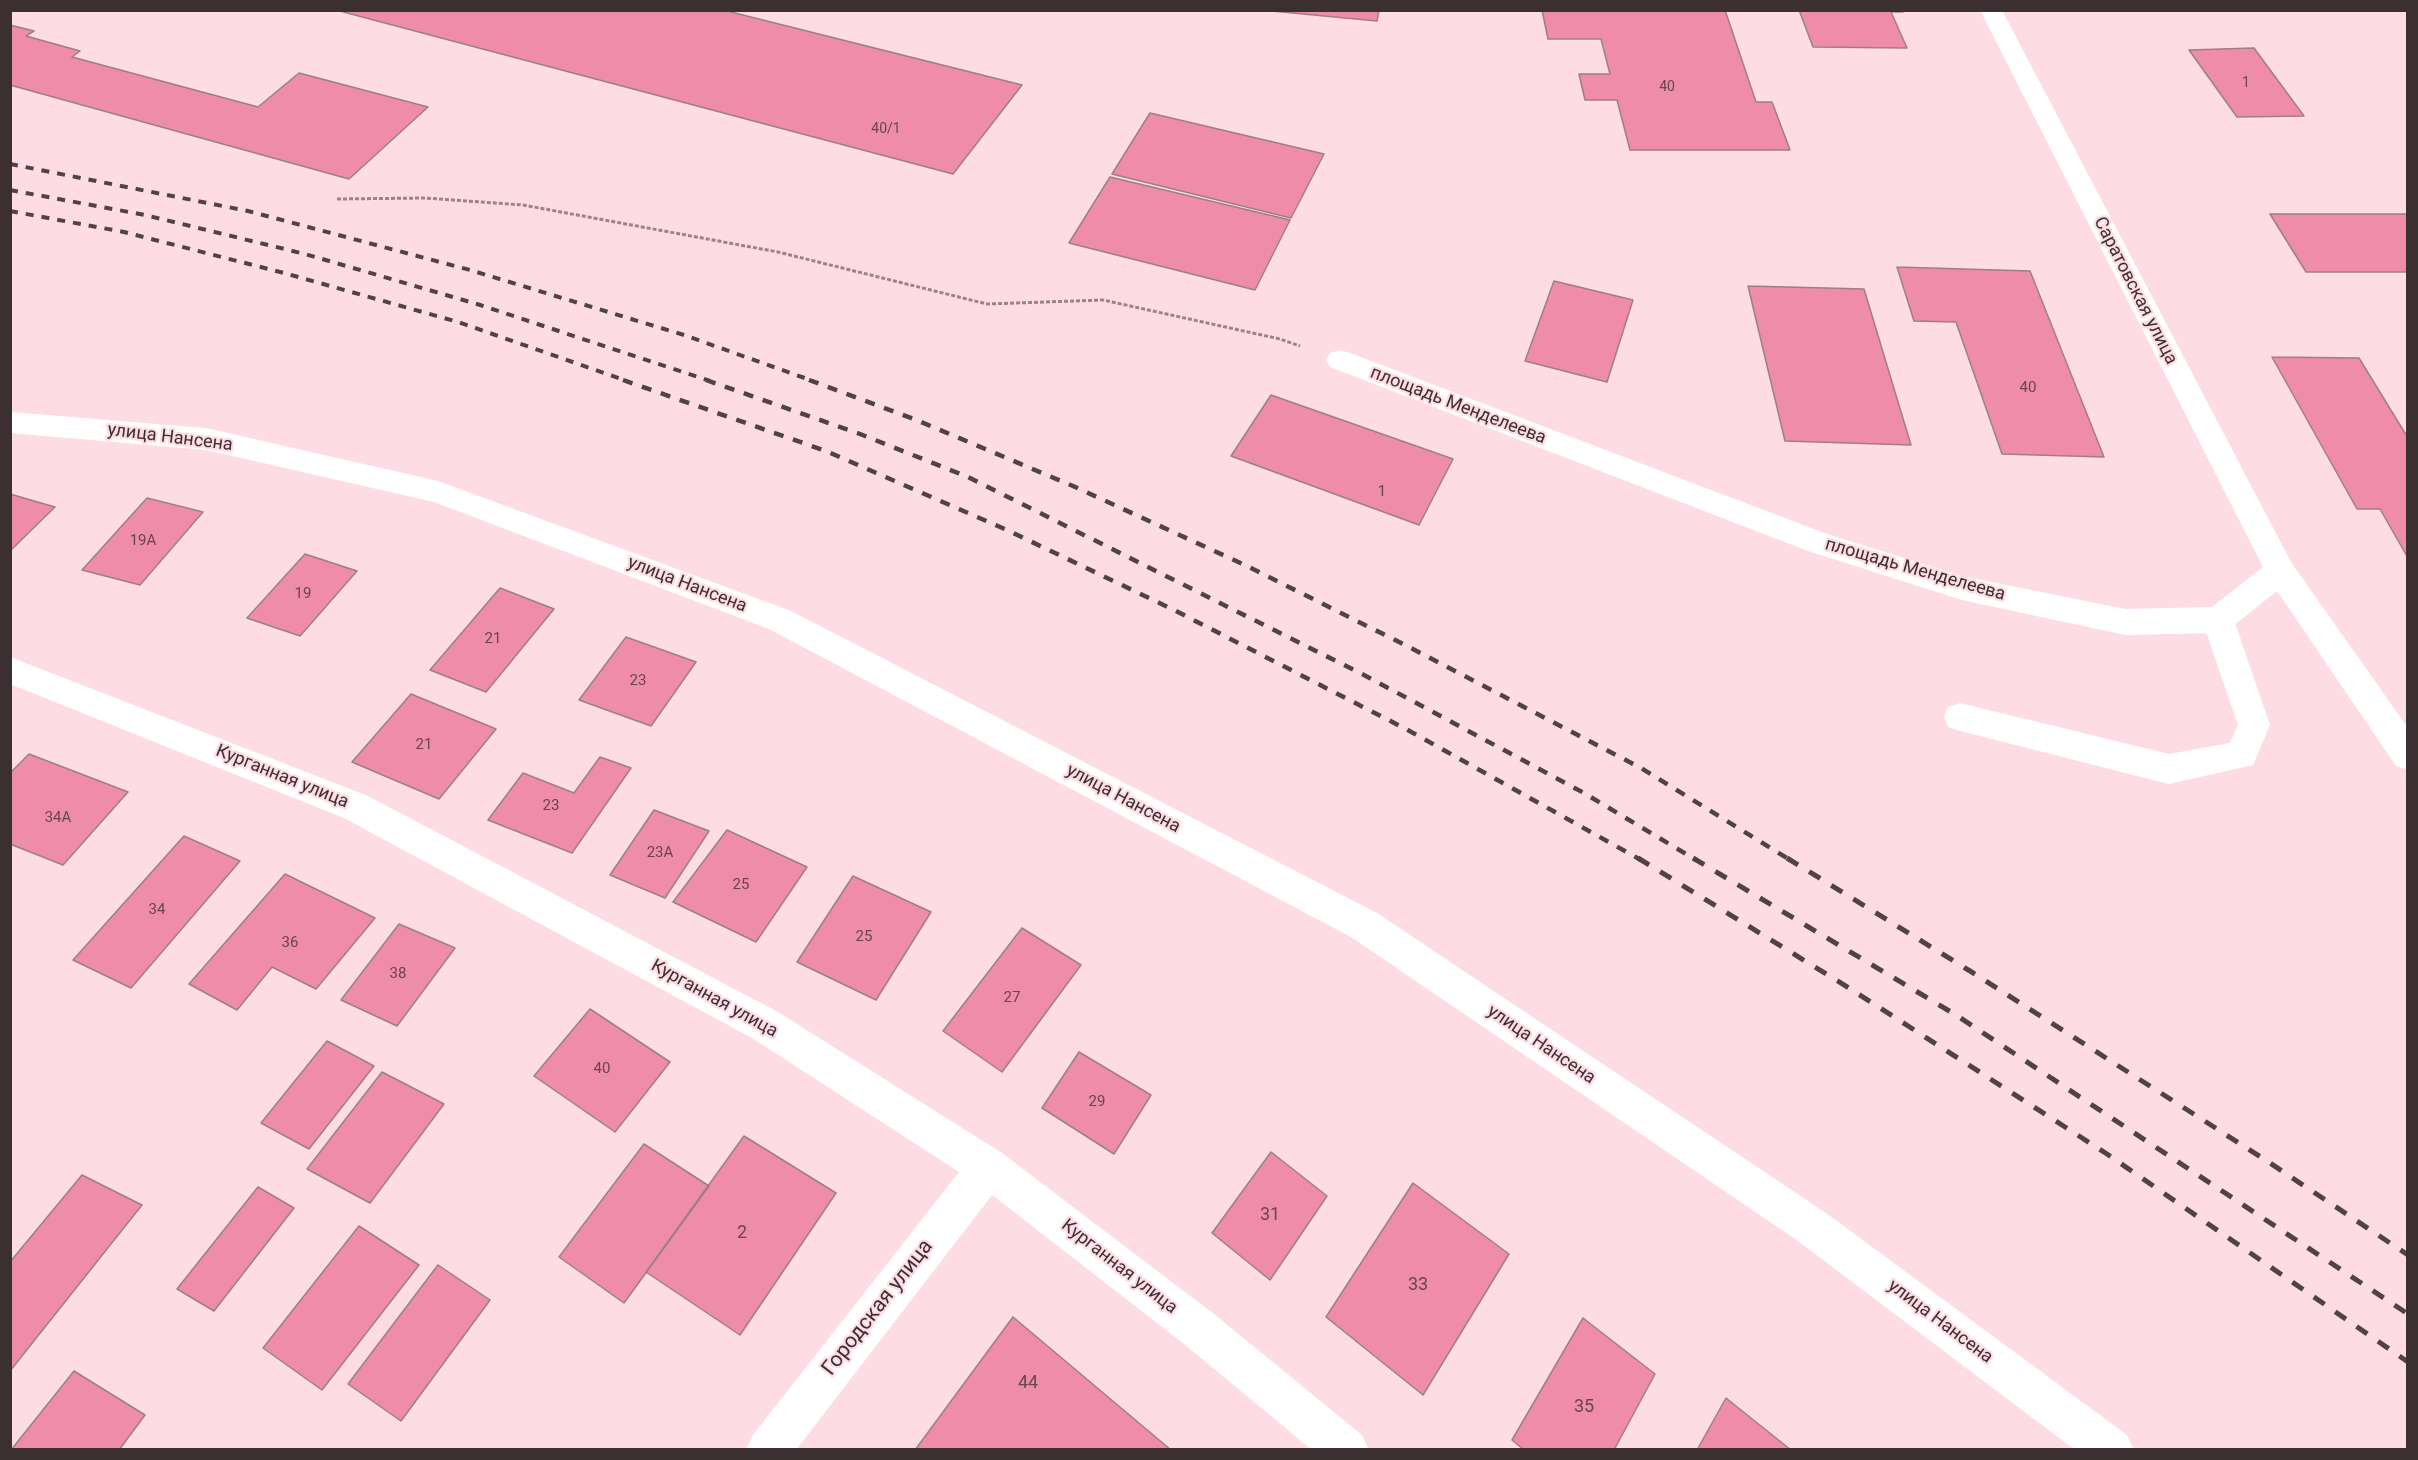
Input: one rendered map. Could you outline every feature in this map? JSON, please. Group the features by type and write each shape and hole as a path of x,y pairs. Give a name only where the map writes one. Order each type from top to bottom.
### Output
{"street":[{"name":"Саратовская улица","path":"1991,10 2280,571"},
{"name":"площадь Менделеева","path":"1340,360 1819,543 1962,588 2125,622 2218,620"},
{"name":"улица Нансена","path":"10,422 206,439 438,492 780,620 1364,925 1812,1227 2112,1449"},
{"path":"1960,717 2169,769 2241,755 2254,724 2218,620 2280,571 2408,756"},
{"name":"Курганная улица","path":"10,670 356,807 765,1025 988,1167 1199,1329 1347,1449"},
{"name":"Городская улица","path":"768,1449 988,1167"}],"path":[{"path":"337,199 425,198 523,205 778,252 987,304 1103,300 1280,339 1340,360"}],"building":[{"path":"336,10 723,10 1022,85 953,174"},
{"path":"1261,10 1379,10 1377,21"},
{"path":"1542,10 1725,10 1756,102 1772,102 1790,150 1630,150 1617,100 1585,100 1579,74 1610,74 1601,39 1548,39"},
{"path":"1799,10 1902,10 1903,12 1891,12 1907,48 1813,47"},
{"path":"10,25 34,31 26,36 80,51 72,57 258,107 299,73 428,107 349,179 10,85"},
{"path":"2254,48 2304,116 2237,117 2189,50"},
{"path":"1150,113 1324,154 1291,218 1112,174"},
{"path":"1110,177 1290,220 1255,290 1069,243"},
{"path":"2270,214 2408,214 2408,272 2306,272"},
{"path":"1897,267 2030,271 2104,457 2002,454 1956,322 1914,321"},
{"path":"1554,281 1633,300 1607,382 1525,361"},
{"path":"1748,286 1864,289 1911,445 1785,441"},
{"path":"2272,357 2359,358 2408,438 2408,558 2380,509 2357,509"},
{"path":"1271,395 1453,459 1419,525 1231,456"},
{"path":"10,494 55,507 10,551"},
{"path":"147,498 203,512 140,585 82,570"},
{"path":"305,554 357,571 300,636 247,618"},
{"path":"500,588 554,609 486,692 430,670"},
{"path":"626,637 696,662 651,726 579,700"},
{"path":"411,694 496,729 439,799 352,762"},
{"path":"29,754 128,792 63,865 10,844 10,773"},
{"path":"600,757 631,768 572,853 488,820 523,773 574,793"},
{"path":"654,810 709,831 665,898 610,875"},
{"path":"727,830 807,867 756,942 673,902"},
{"path":"184,836 240,861 131,988 73,960"},
{"path":"285,874 375,918 316,989 272,967 237,1010 189,984"},
{"path":"853,876 931,912 876,1000 797,962"},
{"path":"399,924 455,948 397,1026 341,1000"},
{"path":"1022,928 1081,965 1002,1072 943,1031"},
{"path":"590,1009 670,1062 615,1132 534,1076"},
{"path":"327,1041 374,1066 309,1149 261,1123"},
{"path":"1079,1052 1151,1095 1114,1154 1042,1108"},
{"path":"382,1072 444,1104 370,1203 307,1169"},
{"path":"744,1136 836,1193 740,1335 646,1272"},
{"path":"644,1144 709,1186 624,1303 559,1257"},
{"path":"1271,1152 1327,1196 1270,1280 1212,1233"},
{"path":"82,1175 142,1205 10,1371 10,1262"},
{"path":"1413,1183 1509,1254 1423,1395 1326,1317"},
{"path":"258,1187 294,1208 214,1311 177,1289"},
{"path":"359,1226 419,1265 322,1390 263,1348"},
{"path":"438,1265 490,1300 401,1421 348,1384"},
{"path":"1013,1317 1171,1450 915,1450"},
{"path":"1583,1318 1655,1374 1614,1450 1524,1450 1512,1440"},
{"path":"74,1371 145,1415 119,1450 11,1450"},
{"path":"1726,1398 1791,1450 1697,1450"}],"railway":[{"path":"10,164 248,211 470,270 684,335 813,381"},
{"path":"10,190 145,215 305,254 477,304 710,381"},
{"path":"10,211 124,232 284,273 458,322 627,381"},
{"path":"623,380 826,451 1007,530 1174,610 1406,729 1641,860"},
{"path":"706,380 860,434 968,477 1364,675 1584,793 1696,860"},
{"path":"809,380 914,419 1073,486 1247,566 1411,648 1641,768 1790,860"},
{"path":"1638,858 1849,988 2107,1154 2408,1362"},
{"path":"1693,858 1956,1015 2408,1314"},
{"path":"1787,858 1970,971 2264,1159 2408,1255"}]}
